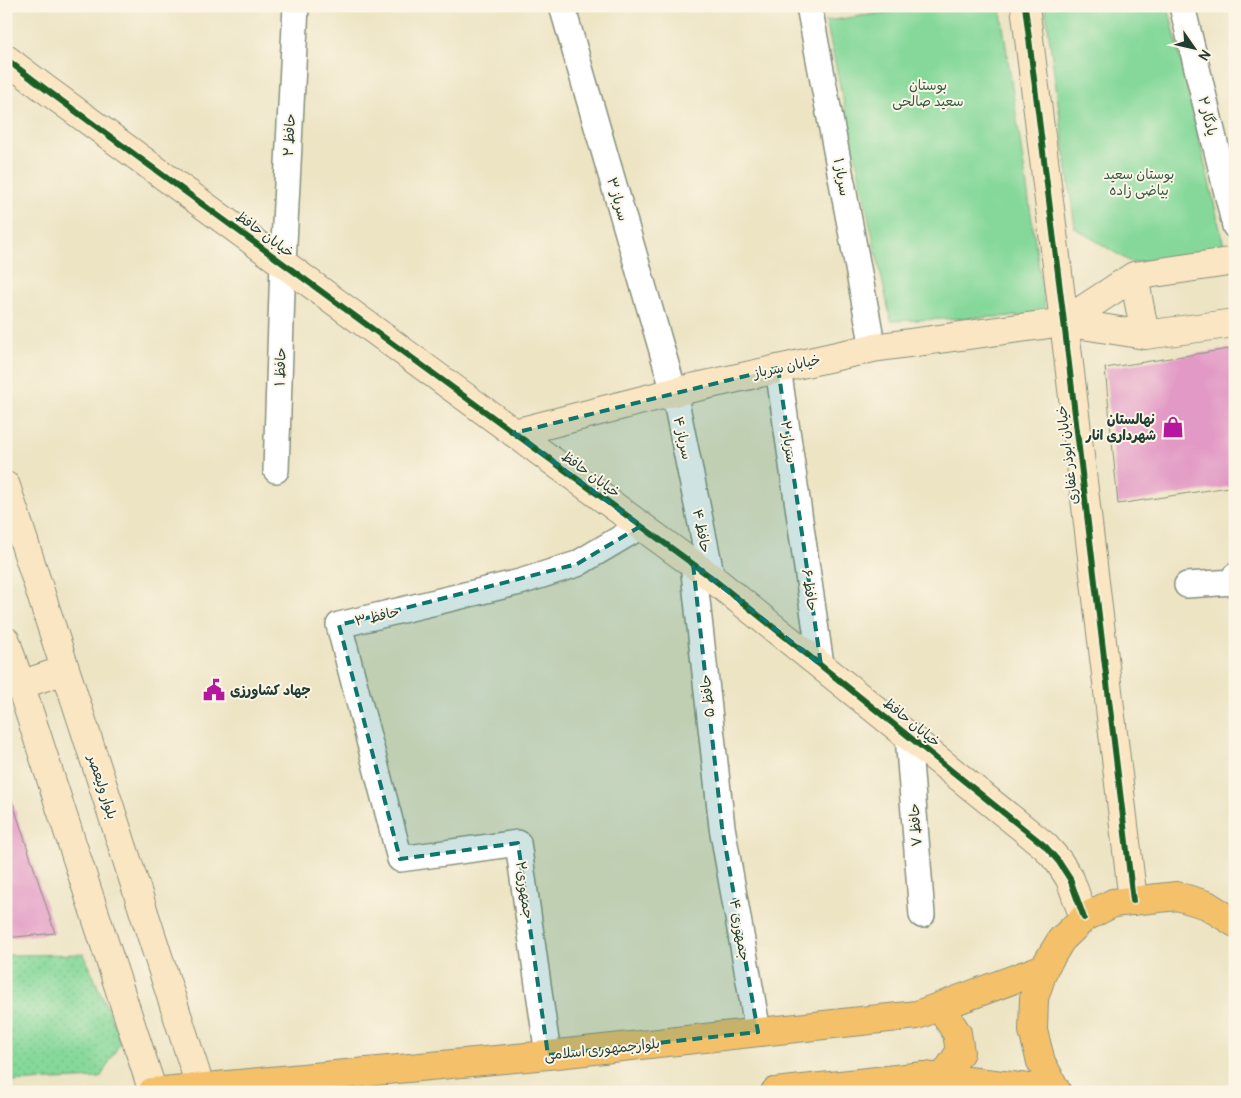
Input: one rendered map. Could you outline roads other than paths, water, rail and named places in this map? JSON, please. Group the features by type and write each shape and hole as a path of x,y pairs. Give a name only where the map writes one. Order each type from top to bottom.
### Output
{"main road":[{"path":"1056,1091 1041,1062 1033,1031 1034,998 1044,968 1061,940 1084,918 1113,903 1177,896 1207,905 1235,923"},
{"name":"بلوارجمهوری اسلامی","path":"153,1092 548,1055 917,1015 1044,968"},
{"path":"940,1007 957,1033 960,1052 943,1078"},
{"path":"774,1092 924,1076 1056,1091"}],"street":[{"name":"حافظ ۲","path":"283,263 296,6"},
{"name":"سرباز ۳","path":"562,6 674,392"},
{"name":"خیابان ابوذر غفاری","path":"1024,6 1133,900"},
{"name":"یادگار ۲","path":"1182,6 1235,226"},
{"name":"سرباز ۱","path":"812,7 873,348"},
{"name":"خیابان حافظ","path":"6,59 702,571 821,665 1045,846 1070,878 1084,918"},
{"path":"6,84 44,88"},
{"path":"1064,322 1134,276 1235,260"},
{"name":"حافظ ۱","path":"276,470 283,263"},
{"path":"1134,276 1145,335"},
{"name":"خیابان سرباز","path":"514,433 674,392 873,348 1064,322"},
{"path":"1064,322 1145,335 1235,323"},
{"name":"سرباز ۲","path":"778,368 800,516"},
{"name":"سرباز ۴","path":"674,392 693,485"},
{"name":"حافظ ۴","path":"693,485 702,571"},
{"name":"بلوار ولیعصر","path":"8,496 201,1089"},
{"name":"حافظ ۶","path":"800,516 821,665"},
{"name":"حافظ ۳","path":"400,859 338,625 520,582 577,564 641,526"},
{"name":"حافظ ۵","path":"702,571 722,827"},
{"path":"1187,585 1234,580"},
{"path":"6,641 153,1092"},
{"path":"20,685 65,670"},
{"name":"حافظ ۷","path":"908,736 922,915"},
{"name":"جمهوری ۴","path":"722,827 758,1032"},
{"name":"جمهوری۲","path":"400,859 518,843 548,1055"}],"place":[{"name":"نهالستان شهرداری انار","path":"1173,427"},
{"name":"جهاد کشاورزی","path":"214,690"}],"park label":[{"name":"بوستان سعید صالحی","path":"928,94"},
{"name":"بوستان سعید بیاضی زاده","path":"1139,182"}]}
